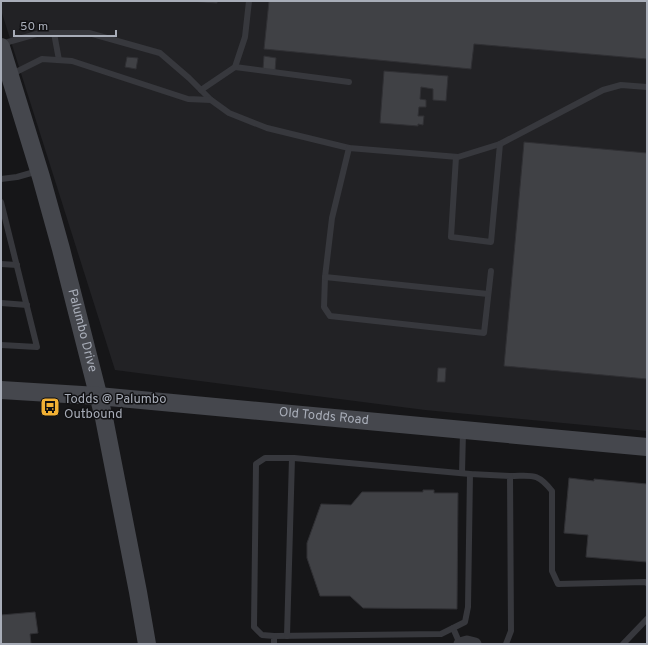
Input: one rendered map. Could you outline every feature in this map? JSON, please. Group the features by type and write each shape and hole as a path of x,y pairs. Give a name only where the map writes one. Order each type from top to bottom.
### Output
{"main road":[{"name":"Palumbo Drive","path":"1,45 40,170 98,396 122,505 147,644"},
{"name":"Old Todds Road","path":"1,390 98,396 647,447"}],"street":[{"path":"460,644 467,642 475,644"}],"lane":[{"path":"201,90 235,67 245,37 249,1"},
{"path":"1,45 40,33 89,33 160,53 189,78 210,100 230,113 267,128 349,148 456,157 500,144 604,90 621,85 647,87"},
{"path":"54,33 59,60"},
{"path":"11,75 42,59 72,61 188,99 210,100"},
{"path":"235,67 349,82"},
{"path":"456,157 451,237 491,242 500,144"},
{"path":"349,148 332,218 325,277 324,307 330,316 484,333 491,271"},
{"path":"1,179 17,177 40,170"},
{"path":"1,202 3,222 17,265 37,347 1,345"},
{"path":"1,264 17,265"},
{"path":"325,277 488,294"},
{"path":"1,303 27,305"},
{"path":"462,473 463,430"},
{"path":"470,474 468,607 464,622 442,634 274,636 262,635 254,627 256,464 265,458 292,458 470,474 537,477 544,481 552,491 552,571 558,584 647,583"},
{"path":"287,636 292,458"},
{"path":"506,644 511,631 510,476"},
{"path":"623,644 647,619"},
{"path":"453,628 460,644"},
{"path":"274,636 274,644"}],"shaded area":[{"path":"1,1 647,1 647,431 425,410 115,370 1,10"}],"building":[{"path":"191,1 217,1 217,3"},
{"path":"269,1 647,1 647,59 474,44 471,69 264,49"},
{"path":"264,56 276,58 275,71 263,69"},
{"path":"127,57 138,58 136,69 125,67"},
{"path":"384,71 448,76 446,101 433,100 433,89 421,87 420,99 426,100 426,107 419,107 418,116 424,116 423,125 418,124 418,126 380,123"},
{"path":"524,142 647,153 647,379 504,366"},
{"path":"438,368 446,368 445,382 437,382"},
{"path":"569,478 647,484 647,562 586,557 588,535 564,533"},
{"path":"423,490 434,490 434,493 458,493 457,609 363,608 350,596 320,596 307,558 307,543 321,504 351,505 362,492 423,492"},
{"path":"35,612 38,633 30,634 31,644 1,644 1,615"}],"place":[{"name":"Todds @ Palumbo Outbound","path":"50,407"}]}
